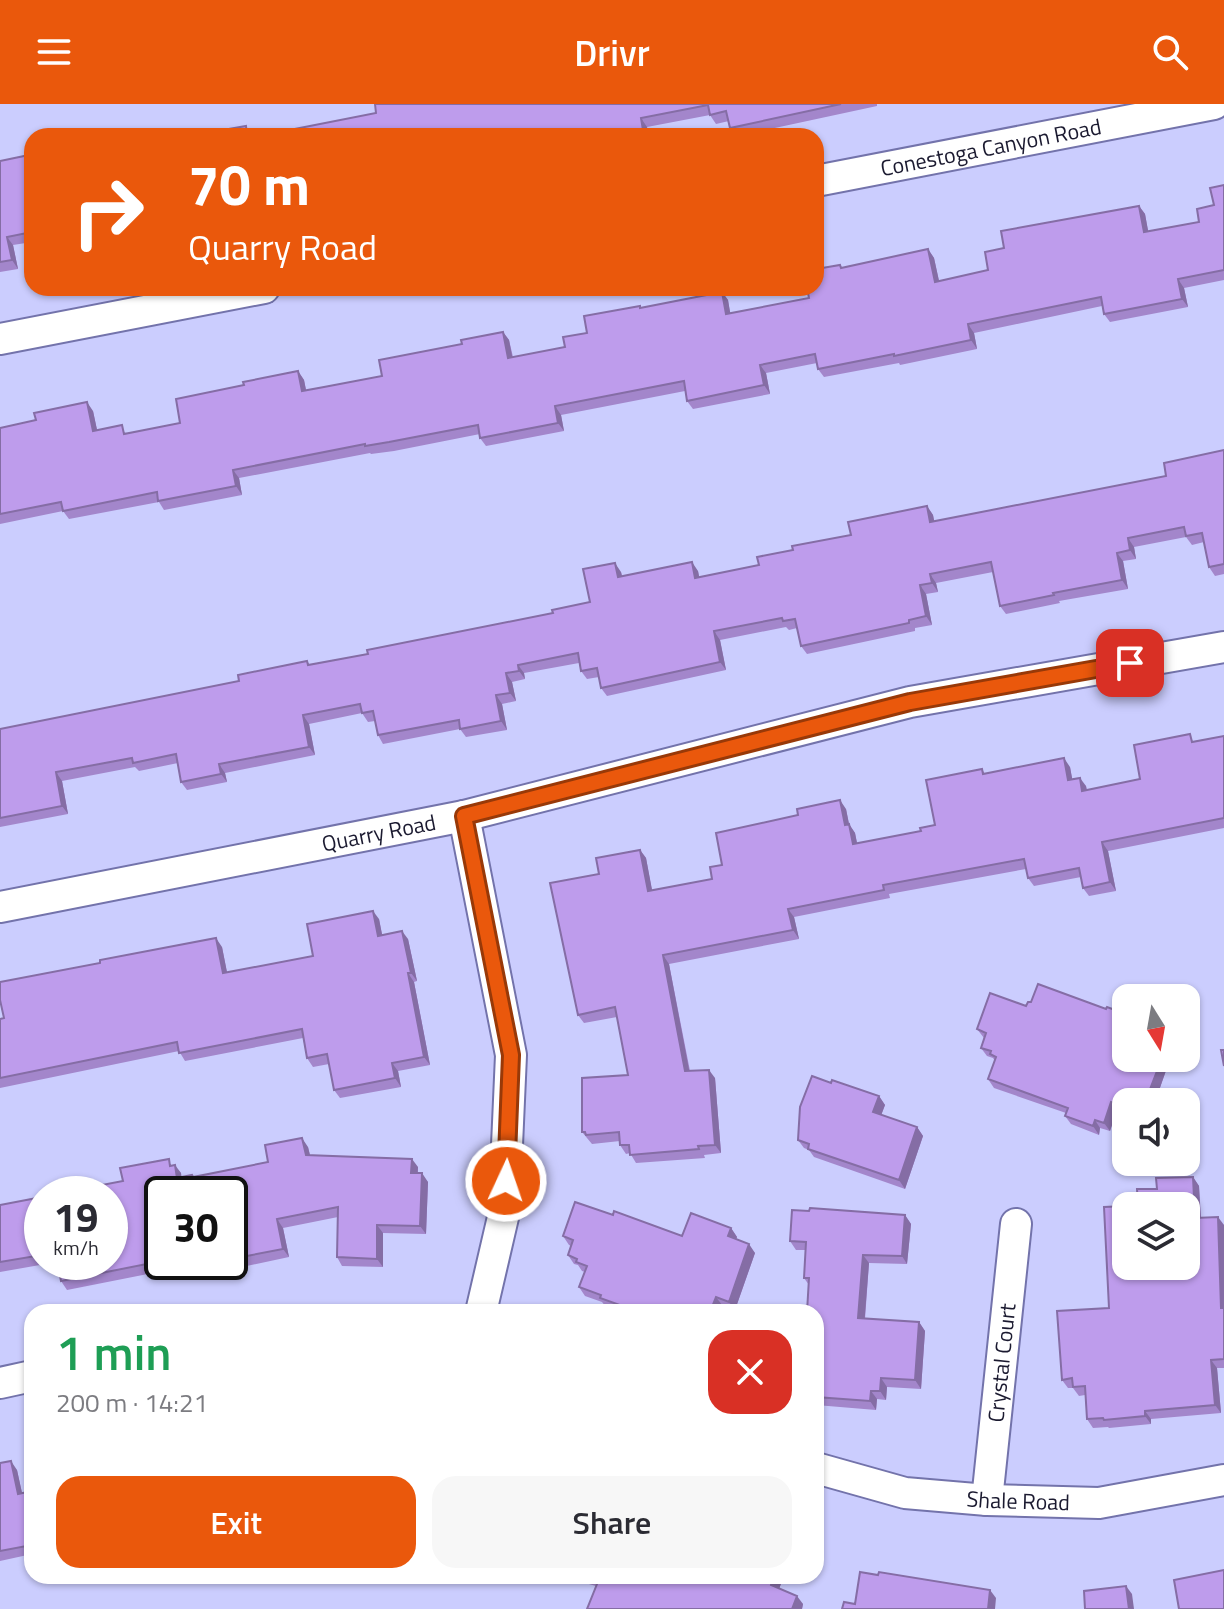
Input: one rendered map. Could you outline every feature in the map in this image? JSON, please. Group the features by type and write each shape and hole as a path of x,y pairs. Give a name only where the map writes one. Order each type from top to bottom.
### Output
{"street":[{"name":"Conestoga Canyon Road","path":"824,179 1196,106"},
{"path":"0,339 223,296"},
{"name":"Quarry Road","path":"0,907 464,816 910,702 1224,647"},
{"path":"464,816 511,1055 504,1213 483,1304"},
{"name":"Crystal Court","path":"987,1500 1016,1224"},
{"path":"0,1383 24,1378"},
{"name":"Shale Road","path":"824,1470 905,1493 987,1500 1099,1503 1224,1480"}],"building":[{"path":"375,104 841,104 730,128 726,111 710,115 708,105 641,118 643,128 300,128 376,113"},
{"path":"24,156 24,234 7,237 12,260 0,262 0,161"},
{"path":"1224,185 1224,270 1178,279 1182,299 1104,314 1101,297 968,324 971,340 894,356 818,369 815,354 760,365 764,385 687,401 684,381 555,406 558,423 480,438 478,425 233,470 236,486 158,501 157,492 63,511 61,502 0,514 0,428 36,420 34,413 87,402 93,431 122,425 124,434 180,423 176,399 298,371 302,391 382,376 379,360 462,344 461,340 503,332 508,358 565,347 563,337 587,333 584,316 702,296 723,296 726,314 809,296 824,296 824,268 840,265 841,268 928,249 935,282 988,270 985,252 1004,248 1001,231 1139,206 1144,232 1199,222 1197,209 1214,205 1210,188"},
{"path":"1224,450 1224,564 1209,567 1202,533 1186,536 1184,527 1128,538 1130,550 1117,553 1122,580 1000,606 991,562 930,574 932,583 920,585 926,616 909,620 909,623 801,646 795,619 783,621 782,618 714,631 720,662 601,688 597,668 581,671 578,653 518,665 519,671 506,673 510,693 496,695 501,721 460,729 459,720 378,735 373,711 362,713 360,704 303,715 309,747 219,764 221,774 181,782 176,754 133,763 132,758 56,772 62,806 0,818 0,729 239,681 238,675 307,661 308,665 368,654 367,650 553,613 552,610 590,602 583,569 615,563 618,577 692,562 695,578 759,565 757,557 793,550 792,546 851,535 848,522 927,506 930,522 1166,476 1164,463"},
{"path":"1190,734 1192,742 1224,736 1224,818 1102,842 1110,882 1083,888 1079,868 1028,878 1024,859 883,885 884,890 788,909 793,930 663,955 685,1071 709,1070 715,1145 630,1155 629,1145 620,1145 619,1132 586,1135 582,1132 582,1078 628,1075 615,1007 578,1015 550,883 599,874 596,858 640,850 648,891 712,879 710,867 722,865 716,833 798,815 797,809 840,800 853,844 921,831 920,828 935,825 926,780 982,769 983,774 1064,758 1068,780 1080,778 1082,791 1140,779 1134,745"},
{"path":"373,911 378,936 402,931 424,1057 392,1063 395,1078 334,1090 327,1054 307,1058 302,1029 179,1053 177,1042 0,1078 0,1019 4,1018 0,982 216,938 223,973 313,956 307,924"},
{"path":"1038,984 1112,1009 1112,1072 1157,1072 1150,1088 1112,1088 1112,1102 1104,1123 1095,1120 1093,1126 1065,1116 1068,1108 988,1079 996,1057 990,1054 991,1051 981,1048 986,1033 977,1029 990,993 1026,1006 1031,1002"},
{"path":"812,1076 879,1096 873,1112 917,1127 899,1180 808,1149 809,1144 798,1140 800,1107"},
{"path":"302,1138 306,1155 412,1159 411,1173 422,1173 420,1226 377,1225 377,1259 337,1257 338,1207 277,1219 283,1249 248,1256 248,1176 198,1176 268,1162 265,1145"},
{"path":"169,1159 170,1166 175,1165 177,1176 144,1176 144,1265 128,1268 128,1176 122,1176 120,1168"},
{"path":"1193,1177 1194,1192 1137,1192 1137,1189 1157,1189 1156,1178"},
{"path":"24,1200 24,1258 0,1262 0,1205"},
{"path":"575,1202 613,1215 614,1211 682,1236 691,1213 731,1228 728,1236 749,1244 729,1302 716,1297 713,1304 617,1304 579,1287 587,1266 568,1255 573,1240 563,1236"},
{"path":"1104,1207 1112,1207 1112,1280 1200,1280 1200,1218 1218,1217 1224,1359 1211,1360 1215,1405 1145,1411 1145,1416 1087,1419 1085,1386 1073,1387 1072,1378 1062,1380 1057,1311 1109,1308"},
{"path":"810,1208 905,1215 902,1256 863,1255 858,1318 919,1322 915,1380 881,1378 880,1391 871,1391 870,1401 824,1398 824,1304 807,1304 809,1278 804,1278 806,1242 790,1241 792,1210 809,1211"},
{"path":"11,1461 18,1494 24,1493 24,1546 0,1551 0,1463"},
{"path":"1224,1570 1224,1609 1179,1609 1174,1580"},
{"path":"860,1572 878,1575 879,1572 990,1590 988,1609 842,1609 844,1602 855,1604"},
{"path":"597,1584 771,1584 797,1596 792,1609 587,1609"},
{"path":"1126,1586 1129,1609 1085,1609 1084,1591"}],"route":[{"path":"506,1181 511,1055 464,816 910,702 1130,663"}]}
